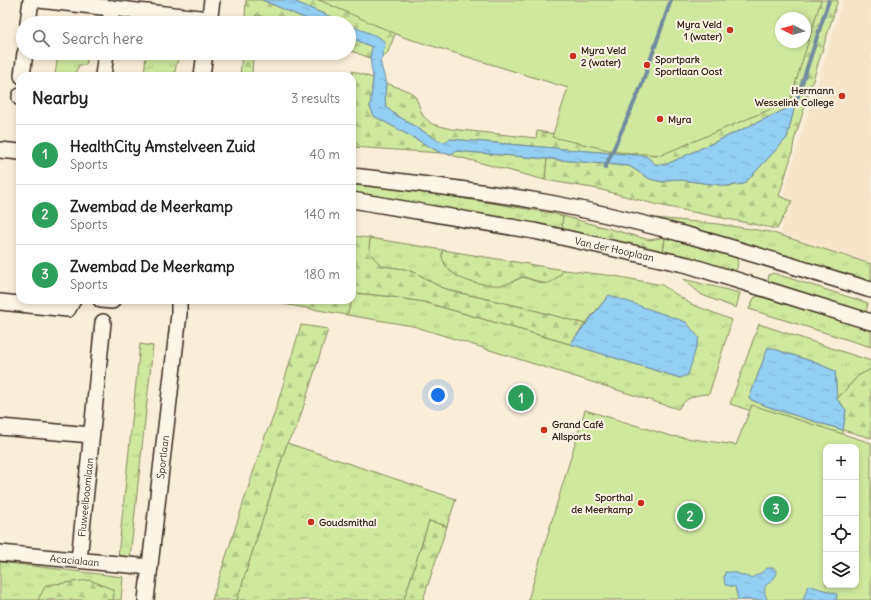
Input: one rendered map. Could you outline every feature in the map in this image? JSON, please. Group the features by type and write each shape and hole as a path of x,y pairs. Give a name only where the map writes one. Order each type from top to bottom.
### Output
{"street":[{"path":"29,16 31,0"},
{"path":"39,0 172,16"},
{"path":"210,16 212,0"},
{"path":"111,16 112,8"},
{"path":"23,72 24,60"},
{"path":"104,72 105,60"},
{"path":"203,72 204,60"},
{"path":"0,150 16,152"},
{"path":"356,176 442,186 545,202 648,225 760,256 871,290"},
{"name":"Van der Hooplaan","path":"356,201 534,231 688,265 871,322"},
{"path":"0,302 16,304"},
{"path":"19,304 68,309 71,304"},
{"name":"Sportlaan","path":"146,600 180,305"},
{"name":"Fluweelboomlaan","path":"79,560 103,322"},
{"path":"0,427 92,435"},
{"name":"Acacialaan","path":"0,553 150,567"}],"shaded area":[{"name":"Hermann Wesselink College","path":"843,0 871,0 871,263 782,234 784,192"}],"green space":[{"path":"246,0 262,0 300,16 257,15 245,16"},
{"path":"291,0 408,0 388,52 382,58 385,42 356,28 356,16 329,16"},
{"name":"Sportpark Sportlaan Oost","path":"319,0 821,0 811,33 811,12 775,12 775,48 806,48 790,101 661,155 618,152 552,137 568,88 403,37"},
{"path":"810,0 838,0 794,141 792,154 779,196 792,201 777,229 658,205 598,189 545,180 547,159 629,166 650,179 663,182 673,179 727,186 744,184 787,138 795,105 665,165 655,164 646,156 450,139 445,142 439,141 393,113 386,107 386,83 411,92 416,98 423,116 432,124 451,129 536,138 537,131 568,136 790,48 811,48 811,12 807,12"},
{"path":"356,40 372,47 370,58 356,53"},
{"path":"57,60 87,60 86,65 79,65 76,72 56,72"},
{"path":"145,60 177,60 175,72 144,72"},
{"path":"241,60 253,60 252,72 240,72"},
{"path":"356,72 373,78 370,107 374,116 441,153 356,147"},
{"path":"456,151 547,159 545,180 447,154 451,154"},
{"path":"356,184 430,193 551,213 563,216 562,225 565,233 356,197"},
{"path":"563,216 650,240 665,237 663,253 565,233 562,225"},
{"path":"655,218 718,224 770,232 871,264 871,284"},
{"path":"356,236 370,238 369,248 373,257 382,266 404,269 416,273 440,287 456,292 522,307 585,324 570,344 424,302 356,293"},
{"path":"665,237 736,257 738,265 734,273 663,253"},
{"path":"370,238 443,250 443,259 451,272 509,283 523,277 544,284 557,278 564,270 615,276 662,285 691,304 732,320 709,394 691,397 687,399 678,409 413,326 347,315 350,304 356,304 356,293 424,302 570,344 680,378 609,295 585,324 440,287 416,273 404,269 382,266 373,257 369,248"},
{"path":"443,250 564,270 558,277 549,283 541,283 523,277 508,284 502,285 478,283 465,280 452,272 443,260"},
{"path":"773,273 868,303 866,312 770,283 768,280 769,275"},
{"path":"683,279 740,293 736,308 702,295"},
{"path":"760,295 871,329 871,347 749,309 754,298"},
{"path":"283,304 351,304 347,315"},
{"path":"759,324 871,361 871,369 858,376 837,399 835,371 811,361 768,347 749,399 774,409 843,430 842,440 730,404"},
{"path":"301,325 328,329 297,427 287,443 237,600 212,600 265,436 274,415"},
{"path":"140,344 153,346 130,558 118,557"},
{"path":"871,369 871,438 843,430 846,410 837,399 858,376"},
{"path":"752,405 871,443 871,600 528,600 585,410 671,436 736,445"},
{"path":"287,443 456,499 447,526 429,521 404,600 237,600"},
{"path":"429,521 447,526 423,600 404,600"},
{"path":"0,562 123,577 121,600 0,600"},
{"path":"90,580 114,590 113,600 38,600 46,585"}],"water":[{"path":"262,0 291,0 329,16 300,16"},
{"path":"356,28 379,37 385,42 380,61 386,83 386,107 393,113 439,141 445,142 450,139 646,156 655,164 665,165 795,105 787,138 744,184 727,186 673,179 663,182 650,179 629,166 456,151 451,154 441,153 374,116 370,107 373,78 370,58 372,47 356,40"},
{"path":"609,295 686,322 699,338 688,375 680,378 570,344"},
{"path":"768,347 811,361 835,371 837,399 846,410 843,430 774,409 749,399"},
{"path":"767,568 774,568 777,573 766,586 765,594 767,600 738,600 735,587 725,585 725,572 733,572 751,578"},
{"path":"808,585 837,594 836,600 803,600"}],"waterway":[{"path":"605,168 641,87 671,0"},
{"path":"795,105 829,0"}],"place":[{"name":"Myra Veld 1 (water)","path":"730,30"},
{"name":"Myra Veld 2 (water)","path":"573,56"},
{"name":"Sportpark Sportlaan Oost","path":"647,65"},
{"name":"Hermann Wesselink College","path":"842,96"},
{"name":"Myra","path":"660,119"},
{"name":"HealthCity Amstelveen Zuid","path":"521,398"},
{"name":"Grand Café Allsports","path":"544,430"},
{"name":"Sporthal de Meerkamp","path":"641,503"},
{"name":"Zwembad De Meerkamp","path":"776,509"},
{"name":"Zwembad de Meerkamp","path":"690,516"},
{"name":"Goudsmithal","path":"311,522"}]}
